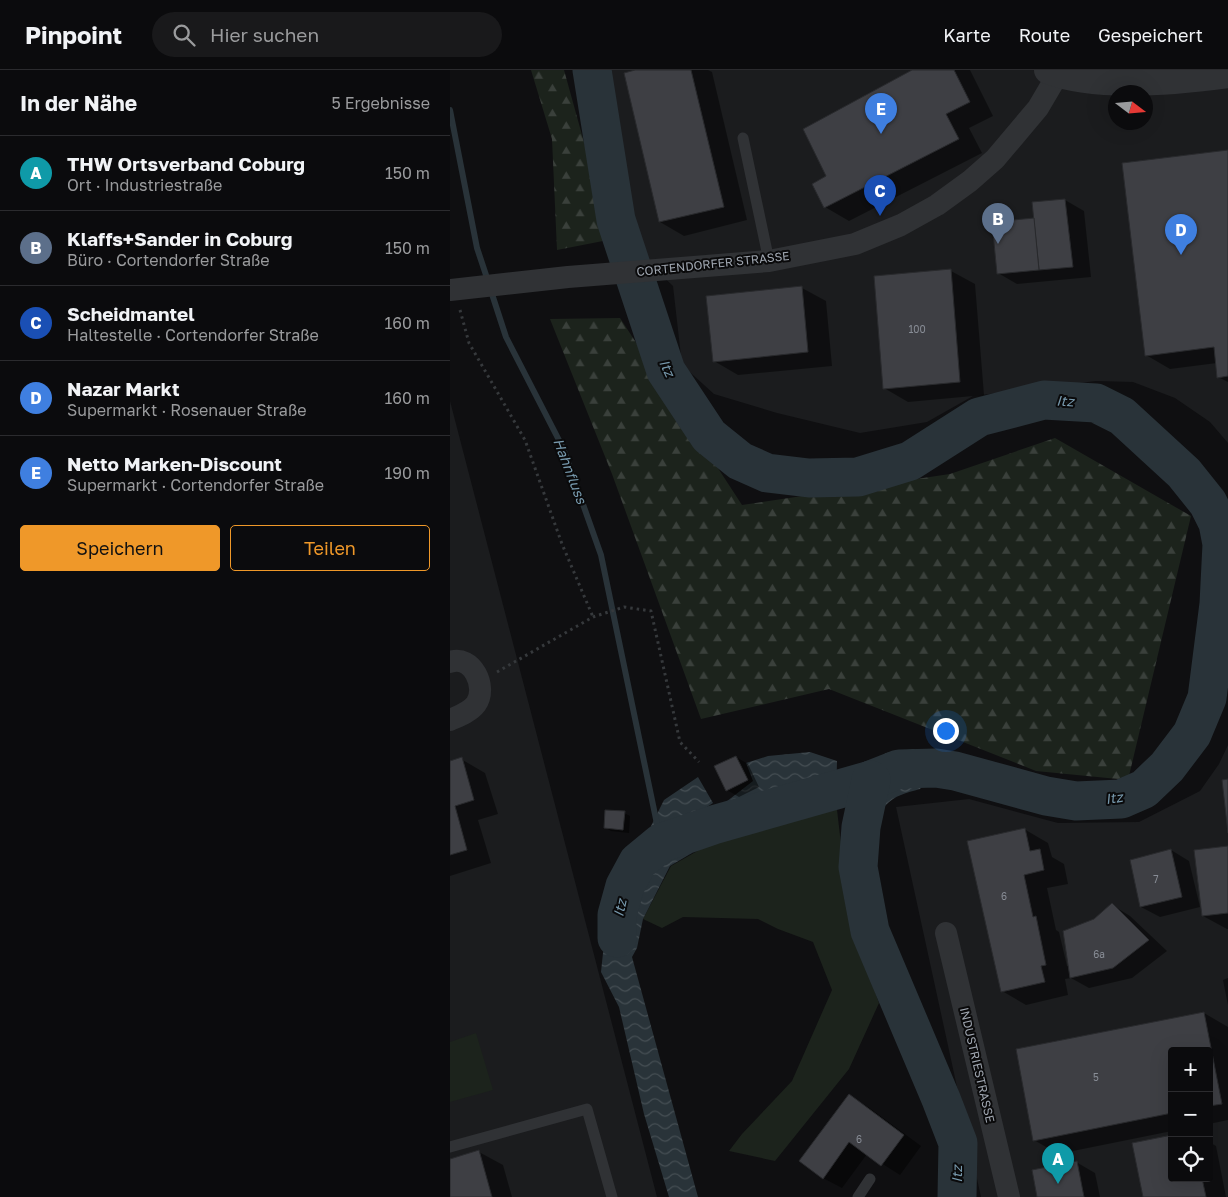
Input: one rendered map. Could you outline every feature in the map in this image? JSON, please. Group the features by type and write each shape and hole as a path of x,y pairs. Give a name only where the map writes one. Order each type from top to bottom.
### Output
{"street":[{"path":"1053,72 1101,81 1198,78 1228,74"},
{"name":"CORTENDORFER STRASSE","path":"452,290 568,277 769,261 855,244 900,225 936,205 970,181 995,159 1038,108 1053,72"},
{"path":"450,662 464,662 474,670 481,693 476,704 466,713 450,720"},
{"name":"INDUSTRIESTRASSE","path":"946,934 1009,1197"}],"lane":[{"path":"743,138 769,261"},
{"path":"450,1147 587,1109 612,1197"},
{"path":"858,1197 870,1179"}],"path":[{"path":"452,290 469,343 525,440 562,544 593,617"},
{"path":"479,682 593,617 624,607 651,611 680,742 699,762"}],"shaded area":[{"path":"577,70 1228,70 1228,443 1210,422 1175,398 1133,382 1096,381 973,396 927,422 860,433 777,413 714,394 682,365 673,286 626,241"},
{"path":"450,401 657,1197 450,1197"},
{"path":"1228,745 1228,978 1223,980 1228,1005 1228,1197 981,1197 896,807 969,799 1058,823 1139,822 1200,791 1219,764"}],"green space":[{"path":"531,70 564,70 595,182 608,240 557,250 552,139"},
{"path":"620,318 742,505 950,474 1055,438 1191,516 1128,780 1036,771 829,689 701,719 612,474 550,319"},
{"path":"836,801 850,921 879,1003 849,1069 775,1161 729,1151 742,1134 792,1081 832,990 813,942 778,929 758,919 683,917 662,928 643,919 671,866 722,837"},
{"path":"476,1033 493,1090 450,1102 450,1042"}],"water":[{"path":"914,749 942,759 920,789 905,793 885,806 857,791 866,767 886,753"},
{"path":"810,752 837,761 836,801 722,837 713,812 753,781 746,763 768,756"},
{"path":"698,777 713,803 687,820 692,853 670,866 643,919 637,948 632,957 698,1197 669,1197 644,1114 619,1007 601,972 603,953 614,911 652,824 664,800"}],"building":[{"path":"635,70 691,70 724,207 659,222 624,73"},
{"path":"912,70 954,70 970,102 946,114 959,139 824,208 812,184 826,176 803,129"},
{"path":"1228,150 1228,376 1217,378 1214,347 1145,356 1122,163"},
{"path":"1065,199 1073,267 1039,270 1032,202"},
{"path":"1034,218 1039,270 997,274 992,222"},
{"path":"951,269 960,382 883,389 874,276"},
{"path":"802,286 808,352 713,362 706,296"},
{"path":"736,756 748,780 726,791 714,766"},
{"path":"462,757 474,800 455,806 467,850 450,855 450,761"},
{"path":"1228,779 1228,833 1222,780"},
{"path":"605,810 625,811 623,830 604,828"},
{"path":"1025,828 1030,851 1040,849 1044,870 1024,875 1033,917 1036,916 1046,965 1041,966 1045,982 1001,992 967,841"},
{"path":"1228,846 1228,913 1202,916 1194,850"},
{"path":"1171,849 1182,897 1140,907 1130,860"},
{"path":"1112,903 1149,940 1113,968 1070,978 1063,931 1094,919"},
{"path":"1204,1012 1211,1047 1168,1047 1168,1114 1033,1141 1016,1049"},
{"path":"1213,1058 1222,1104 1213,1105"},
{"path":"849,1094 904,1135 881,1166 849,1142 823,1179 799,1161"},
{"path":"1168,1136 1168,1182 1203,1182 1206,1197 1143,1197 1132,1143"},
{"path":"479,1150 492,1197 450,1197 450,1159"},
{"path":"1077,1161 1084,1197 1037,1197 1032,1170"}],"waterway":[{"name":"Itz","path":"592,70 616,220 666,371 709,436 740,461 767,473 809,478 858,477 910,461 979,417 1044,400 1096,403 1122,416 1184,473 1208,503 1218,523 1222,544 1219,604 1207,698 1192,734 1167,767 1144,789 1121,799 1076,801 1046,796 955,771 936,768 899,769 871,780 713,825 661,843 638,862 625,886 617,915 617,938"},
{"name":"Hahnfluss","path":"450,110 477,248 488,281"},
{"name":"Hahnfluss","path":"491,291 506,337 563,448 601,555 657,824"},
{"name":"Itz","path":"871,780 861,827 858,867 870,931 958,1143 957,1197"}],"place":[{"name":"Netto Marken-Discount","path":"881,134"},
{"name":"Scheidmantel","path":"880,216"},
{"name":"Klaffs+Sander in Coburg","path":"998,244"},
{"name":"Nazar Markt","path":"1181,255"},
{"name":"THW Ortsverband Coburg","path":"1058,1184"}]}
